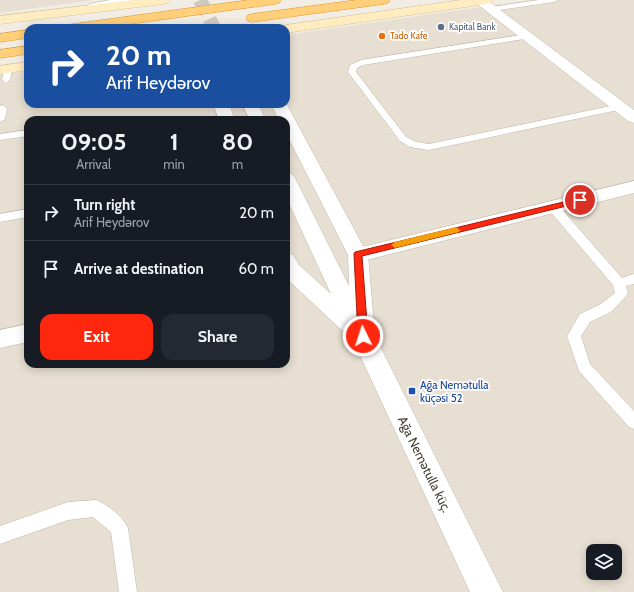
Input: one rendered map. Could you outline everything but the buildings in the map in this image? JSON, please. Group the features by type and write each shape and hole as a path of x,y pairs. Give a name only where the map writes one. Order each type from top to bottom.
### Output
{"highway":[{"path":"102,24 275,0"},
{"path":"237,20 384,0"},
{"path":"0,38 24,35"},
{"path":"0,54 24,51"}],"main road":[{"path":"0,20 163,0"},
{"path":"290,28 486,3"},
{"path":"5,73 24,67"}],"street":[{"path":"75,11 129,0"},
{"path":"486,3 634,118"},
{"path":"290,125 358,254 634,187"},
{"path":"290,186 363,336"},
{"name":"Ağa Nemətulla küç.","path":"358,254 363,336"},
{"name":"Ağa Nemətulla küç.","path":"290,269 363,336 487,592"},
{"path":"0,339 24,334"}],"lane":[{"path":"486,3 554,0"},
{"path":"527,36 361,63 353,67 352,72 402,139 414,145 428,147 620,107"},
{"path":"0,119 2,108"},
{"path":"0,137 24,134"},
{"path":"554,207 619,283 622,294 618,299 606,308 585,318 574,336 584,367 634,422"},
{"path":"0,218 24,214"},
{"path":"619,283 634,279"},
{"path":"0,535 68,511 96,508 119,528 128,592"}],"shaded area":[{"path":"0,0 94,0 0,13"},
{"path":"530,0 634,0 634,592 0,592 0,75 24,72 24,108 290,108 290,34"}],"tunnel":[{"path":"200,0 212,24"}],"slow traffic":[{"path":"395,245 456,230"}],"place":[{"name":"Kapital Bank","path":"441,27"},
{"name":"Tado Kafe","path":"382,36"},
{"name":"Ağa Nemətulla küçəsi 52","path":"412,391"}],"route":[{"path":"363,336 358,254 580,200"}]}
